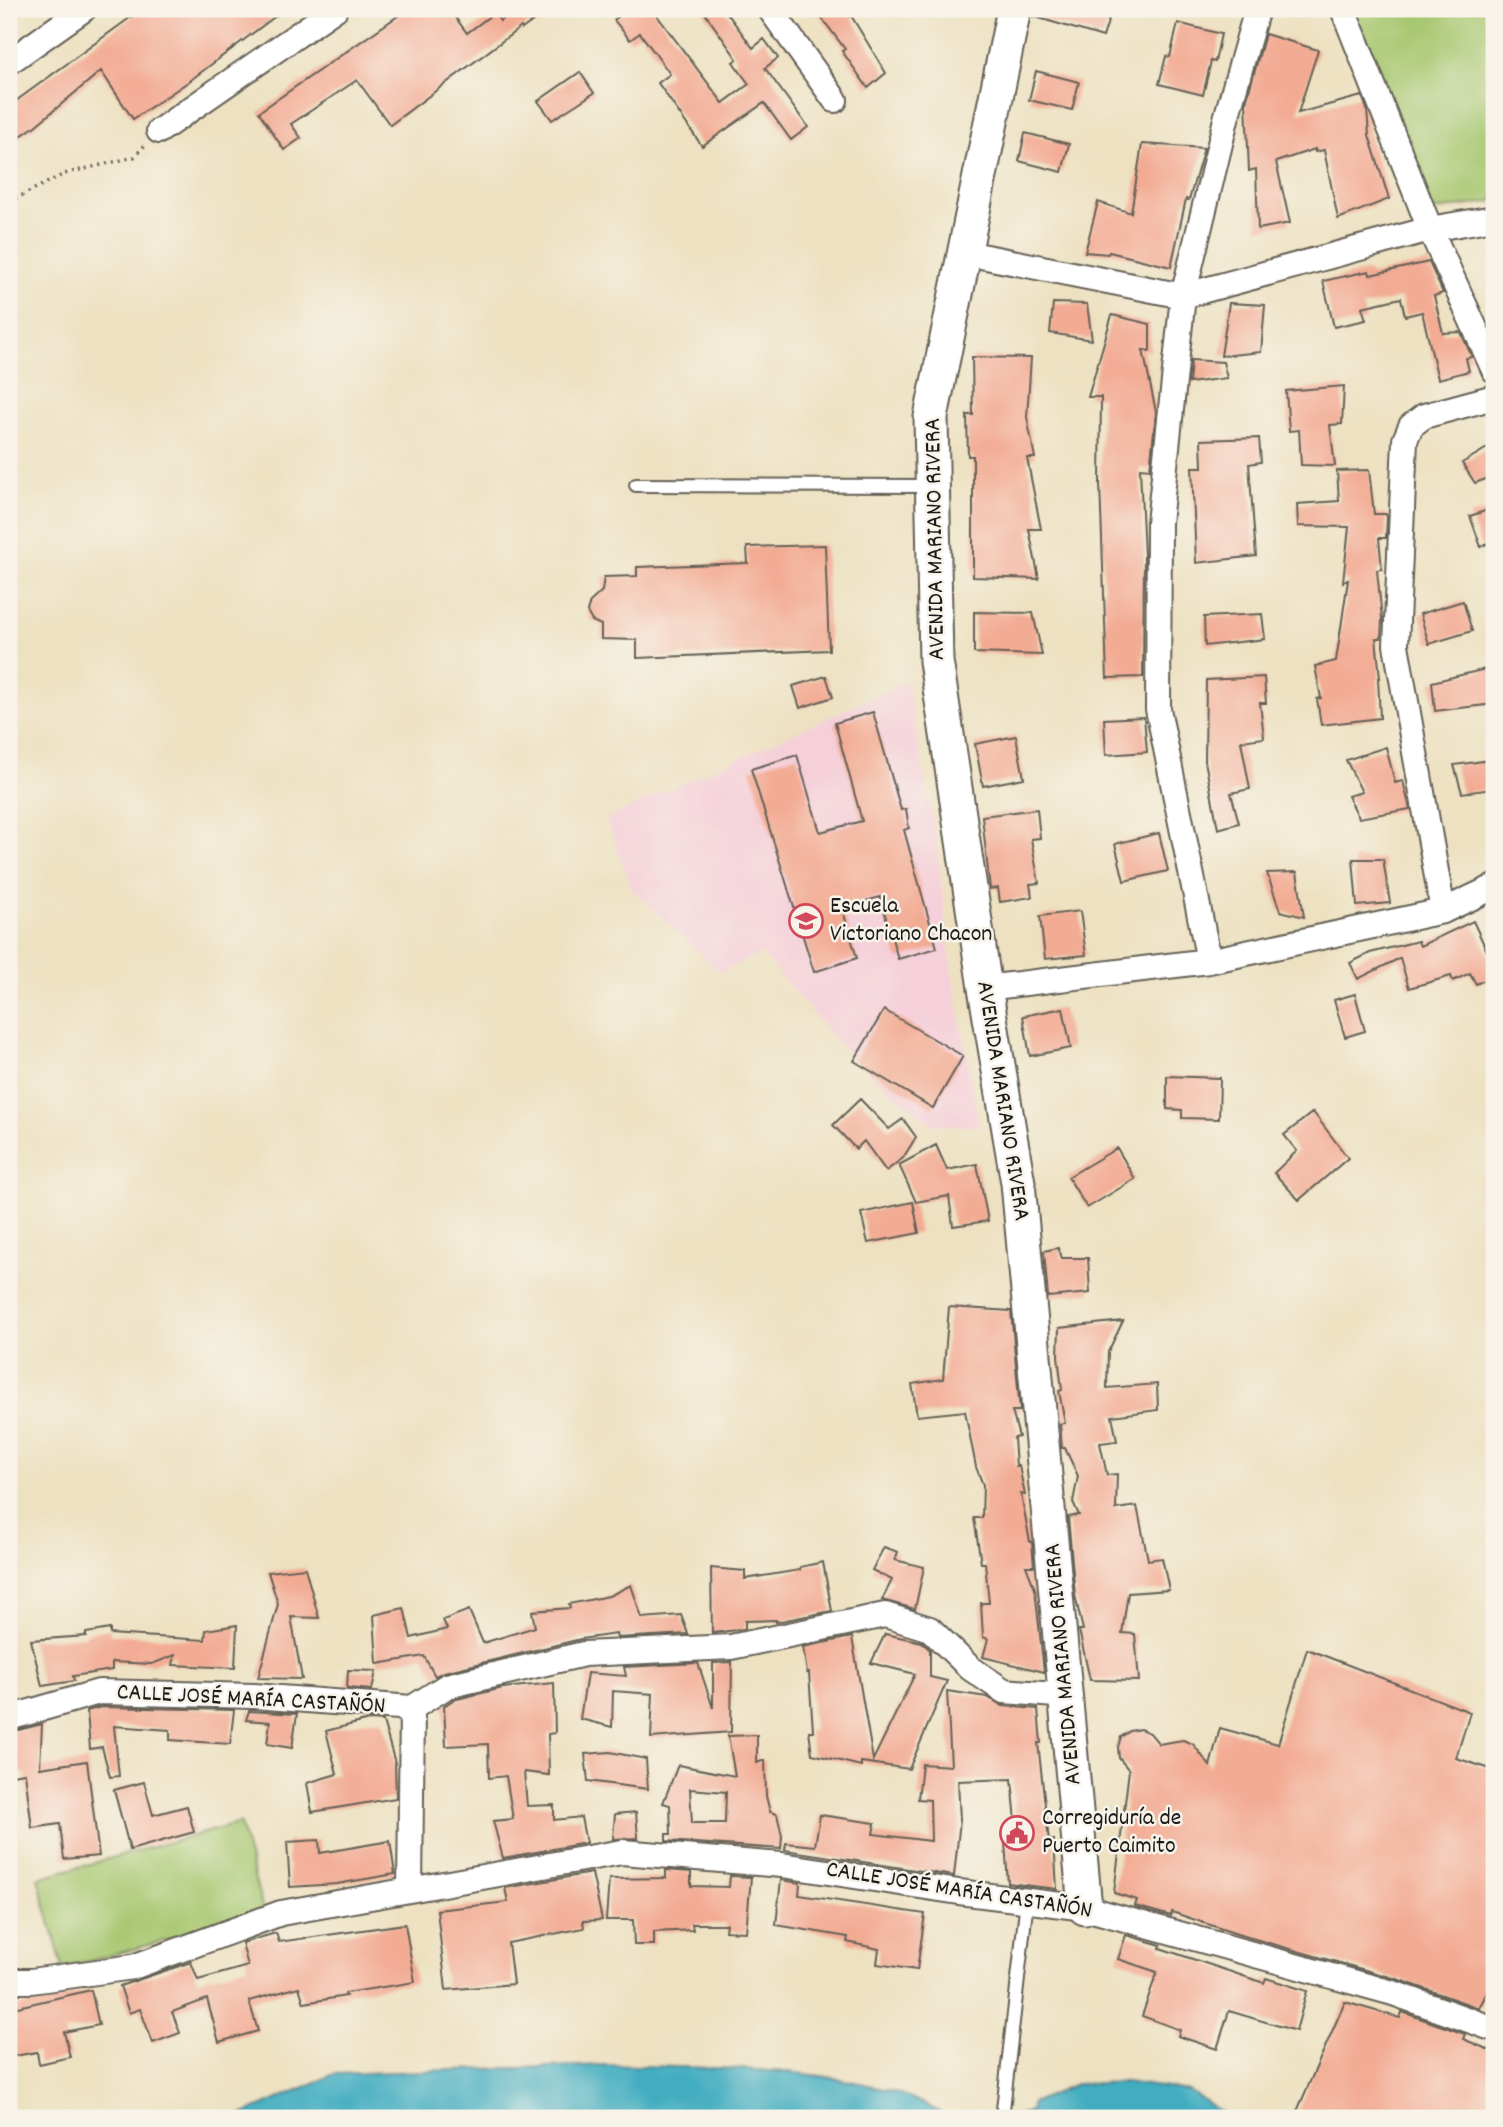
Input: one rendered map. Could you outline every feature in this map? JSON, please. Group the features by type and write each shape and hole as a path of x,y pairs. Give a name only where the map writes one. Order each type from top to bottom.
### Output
{"main road":[{"name":"AVENIDA MARIANO RIVERA","path":"1014,9 931,417 936,661 985,988 1018,1183 1085,1908"}],"street":[{"path":"9,62 83,9"},
{"path":"159,131 335,9"},
{"path":"770,9 835,100"},
{"path":"1209,961 1158,709 1159,523 1183,296 1227,115 1258,9"},
{"path":"1343,9 1430,229 1494,370"},
{"path":"966,253 1183,296 1430,229 1494,218"},
{"path":"1443,911 1396,645 1405,440 1411,426 1424,416 1494,397"},
{"path":"985,988 1209,961 1443,911 1494,887"},
{"name":"CALLE JOSÉ MARÍA CASTAÑÓN","path":"9,1718 99,1692 254,1696 412,1709 447,1686 584,1654 731,1647 885,1615 930,1629 970,1668 1004,1691 1067,1696"},
{"name":"CALLE JOSÉ MARÍA CASTAÑÓN","path":"410,1888 412,1709"},
{"name":"CALLE JOSÉ MARÍA CASTAÑÓN","path":"9,1980 31,1981 133,1966 281,1913 622,1852 782,1865 1085,1908 1393,1993 1494,2029"}],"lane":[{"path":"636,485 931,486"},
{"path":"1002,2118 1027,1900"}],"path":[{"path":"9,202 64,174 134,157 159,131"}],"shaded area":[{"name":"Escuela Victoriano Chacon","path":"907,682 934,822 952,973 979,1127 931,1124 854,1061 761,953 720,972 633,890 606,820"}],"green space":[{"path":"1344,9 1494,9 1494,201 1433,211"},
{"path":"240,1823 264,1914 63,1968 38,1878"}],"water":[{"path":"609,2065 758,2070 833,2078 903,2095 951,2118 235,2118 334,2074"},
{"path":"1125,2082 1189,2091 1230,2118 1009,2118 1030,2111 1032,2103 1076,2084"}],"building":[{"path":"142,9 285,9 188,82 133,119 101,71 34,127 9,144 9,106"},
{"path":"408,9 449,9 467,33 494,13 500,21 510,13 507,9 549,9 390,125 357,80 291,124 301,138 284,150 259,112"},
{"path":"628,9 652,9 723,103 749,84 733,62 737,59 702,9 724,9 753,48 764,39 778,58 765,68 808,127 791,140 764,103 702,146 658,83 670,74 640,33 630,40 614,20"},
{"path":"815,9 844,9 849,16 850,14 886,73 868,88 842,51 845,49"},
{"path":"1033,9 1112,9 1103,37 1032,16"},
{"path":"1178,23 1221,34 1215,62 1211,61 1203,95 1159,84 1166,56 1170,57"},
{"path":"1265,34 1318,50 1298,113 1362,96 1367,109 1369,135 1389,199 1338,219 1324,150 1315,152 1315,149 1276,162 1290,223 1258,229 1256,169 1249,171 1246,102"},
{"path":"1036,71 1079,82 1072,110 1029,100"},
{"path":"580,72 594,93 552,120 538,101"},
{"path":"1025,133 1069,144 1062,172 1019,161"},
{"path":"1142,144 1204,148 1189,200 1186,199 1171,267 1109,252 1085,252 1098,202 1131,213"},
{"path":"1429,262 1443,293 1434,296 1443,333 1461,332 1472,357 1466,358 1469,371 1438,379 1422,312 1405,316 1401,298 1362,307 1366,320 1334,327 1323,281 1369,271 1370,275"},
{"path":"1053,303 1087,304 1092,340 1050,333"},
{"path":"1229,303 1265,305 1261,352 1221,356"},
{"path":"1112,315 1150,324 1150,351 1143,350 1156,412 1150,469 1140,468 1144,556 1143,677 1107,678 1100,483 1101,397 1088,397"},
{"path":"972,357 1031,358 1027,417 1035,458 1027,458 1041,529 1029,529 1039,579 973,577 973,456 968,456 967,415 973,415"},
{"path":"1191,360 1223,362 1227,378 1189,383"},
{"path":"1344,386 1342,424 1330,425 1335,466 1301,465 1299,430 1289,431 1286,391"},
{"path":"1259,438 1261,462 1249,464 1256,556 1196,563 1192,467 1202,467 1201,440"},
{"path":"1494,444 1494,476 1475,483 1462,463"},
{"path":"1369,470 1374,514 1386,514 1387,517 1386,538 1379,538 1382,569 1377,570 1382,619 1381,638 1376,638 1380,718 1321,725 1317,699 1321,698 1315,666 1336,661 1348,580 1343,582 1349,527 1298,526 1297,504 1339,501 1337,471"},
{"path":"1494,508 1494,540 1481,547 1470,516"},
{"path":"825,545 829,650 637,658 637,640 601,639 601,625 592,621 587,612 590,602 602,591 604,577 637,576 637,567 748,563 747,547"},
{"path":"1463,601 1472,631 1429,644 1420,614"},
{"path":"974,612 1033,613 1042,655 974,653"},
{"path":"1262,614 1265,639 1205,646 1204,617"},
{"path":"1494,667 1494,704 1435,711 1432,682"},
{"path":"826,676 833,697 800,708 793,686"},
{"path":"1264,677 1266,703 1260,703 1264,738 1241,741 1250,789 1231,793 1239,823 1218,829 1205,761 1206,680"},
{"path":"873,712 901,810 906,809 909,828 904,830 937,948 898,959 880,897 842,908 857,958 814,972 751,769 797,755 820,832 862,821 835,723"},
{"path":"1144,717 1147,752 1106,755 1104,719"},
{"path":"1016,736 1024,778 983,786 975,744"},
{"path":"1386,747 1395,783 1403,781 1410,809 1359,818 1348,796 1362,792 1346,760"},
{"path":"1491,760 1494,789 1462,793 1454,765"},
{"path":"1037,809 1040,838 1031,839 1039,883 1030,884 1032,897 1000,902 998,888 990,889 982,816"},
{"path":"1159,833 1168,871 1124,881 1115,844"},
{"path":"1353,859 1383,859 1390,903 1357,906"},
{"path":"1297,872 1304,917 1280,911 1267,873"},
{"path":"1080,911 1086,955 1045,959 1040,916"},
{"path":"1473,921 1494,966 1494,976 1476,984 1470,973 1453,981 1451,976 1409,988 1400,958 1358,979 1350,963 1370,953 1418,941 1420,946"},
{"path":"1355,994 1365,1031 1345,1037 1334,1000"},
{"path":"1063,1008 1071,1048 1030,1056 1023,1016"},
{"path":"884,1010 963,1056 933,1108 854,1061"},
{"path":"1167,1076 1220,1078 1219,1119 1182,1118 1182,1110 1167,1109"},
{"path":"860,1099 889,1129 903,1119 916,1137 903,1158 886,1171 864,1141 856,1149 833,1125"},
{"path":"1313,1112 1348,1158 1299,1200 1274,1173 1297,1151 1284,1135"},
{"path":"936,1145 947,1170 977,1164 988,1221 953,1226 949,1196 916,1202 899,1165"},
{"path":"1117,1148 1135,1179 1087,1208 1068,1177"},
{"path":"913,1202 919,1233 868,1243 861,1213"},
{"path":"1058,1248 1062,1258 1088,1258 1090,1293 1048,1297 1044,1251"},
{"path":"949,1307 1011,1311 1020,1411 1012,1411 1019,1437 1014,1438 1016,1466 1019,1466 1025,1495 1021,1494 1032,1542 1034,1566 1026,1566 1035,1589 1044,1672 983,1657 988,1639 983,1637 981,1603 989,1603 985,1563 981,1563 974,1518 982,1518 983,1485 976,1467 965,1411 917,1416 912,1384 943,1379"},
{"path":"1123,1321 1108,1352 1107,1388 1157,1384 1158,1410 1112,1416 1117,1441 1100,1443 1107,1475 1117,1474 1116,1509 1137,1506 1148,1560 1162,1558 1169,1590 1128,1593 1122,1633 1135,1634 1139,1681 1090,1680 1079,1630 1083,1630 1075,1595 1068,1517 1079,1515 1073,1502 1078,1476 1065,1448 1062,1448 1060,1424 1065,1423 1059,1391 1062,1390 1058,1356 1059,1328"},
{"path":"884,1547 898,1552 895,1560 924,1567 915,1609 882,1600 892,1580 872,1570"},
{"path":"823,1562 832,1611 776,1622 745,1621 745,1629 712,1633 711,1568 745,1571 745,1579 800,1570 800,1567"},
{"path":"305,1568 319,1618 291,1617 302,1679 258,1678 278,1604 268,1572"},
{"path":"631,1585 642,1618 681,1615 688,1634 617,1638 616,1634 581,1639 435,1676 424,1656 377,1664 374,1615 404,1608 411,1638 447,1629 443,1620 469,1610 483,1643 535,1627 532,1611 570,1608 569,1604 609,1596"},
{"path":"237,1625 235,1668 173,1665 175,1655 152,1664 112,1662 112,1670 73,1676 74,1681 42,1686 31,1640 86,1636 86,1633 110,1629 110,1634 205,1640 206,1630"},
{"path":"885,1634 922,1642 930,1650 930,1677 947,1681 909,1769 861,1762 861,1766 812,1754 809,1731 813,1731 809,1673 803,1647 852,1637 873,1760 915,1674 871,1663"},
{"path":"1307,1649 1470,1712 1456,1758 1494,1770 1494,1979 1479,2008 1397,1979 1237,1934 1172,1912 1171,1916 1135,1906 1137,1900 1114,1893 1129,1770 1119,1758 1121,1737 1140,1729 1150,1733 1159,1744 1183,1740 1193,1744 1210,1766 1220,1728 1278,1744"},
{"path":"732,1662 731,1732 651,1738 653,1694 613,1691 612,1727 580,1719 587,1673 626,1676 624,1667 698,1663 713,1708 713,1663"},
{"path":"348,1670 376,1671 372,1690 347,1688"},
{"path":"554,1683 555,1733 548,1734 549,1775 524,1772 527,1806 554,1805 554,1820 581,1817 586,1843 503,1858 493,1821 513,1819 506,1776 489,1778 488,1744 446,1746 444,1706 453,1700 503,1688"},
{"path":"947,1691 987,1697 1003,1706 1038,1709 1041,1743 1038,1743 1049,1841 1054,1840 1057,1889 1008,1883 1005,1843 1018,1843 1012,1779 958,1781 960,1820 954,1876 785,1850 786,1843 815,1846 820,1815 875,1823 873,1834 931,1841 930,1800 918,1799 922,1764 951,1766"},
{"path":"101,1707 234,1710 230,1744 170,1740 170,1730 114,1726 119,1776 110,1777 102,1747 90,1749 87,1711"},
{"path":"249,1711 297,1714 292,1748 267,1744 270,1722 246,1720"},
{"path":"369,1720 383,1721 395,1763 396,1798 312,1812 307,1783 337,1774 326,1731"},
{"path":"42,1724 40,1768 87,1761 99,1856 64,1859 60,1824 32,1828 25,1773 11,1775 11,1732"},
{"path":"757,1735 757,1763 765,1760 766,1796 770,1812 777,1814 782,1836 781,1849 666,1841 666,1834 671,1834 670,1805 663,1803 678,1765 735,1776 728,1736","holes":["690,1789 726,1792 725,1823 692,1823"]},
{"path":"610,1752 646,1759 648,1789 588,1781 585,1754"},
{"path":"144,1782 153,1815 187,1806 194,1832 130,1850 114,1790"},
{"path":"636,1812 638,1838 613,1839 615,1814"},
{"path":"319,1840 320,1853 390,1841 395,1874 337,1884 290,1887 287,1842"},
{"path":"666,1870 691,1872 691,1886 729,1887 730,1876 751,1877 746,1932 725,1931 726,1924 692,1924 693,1930 654,1932 654,1945 634,1945 633,1920 606,1920 609,1879 666,1878"},
{"path":"592,1873 602,1920 583,1921 584,1928 508,1943 513,1984 446,1990 437,1910 508,1902 505,1888"},
{"path":"781,1880 800,1883 799,1895 925,1914 917,1970 877,1964 879,1949 847,1942 848,1937 776,1925"},
{"path":"405,1924 415,1982 345,1993 346,1996 304,2003 299,1987 249,2001 258,2031 219,2042 207,1999 172,2012 180,2033 153,2043 140,2009 129,2013 120,1986 191,1962 198,1980 248,1966 242,1943 276,1933 279,1942"},
{"path":"1126,1935 1264,1983 1266,1978 1307,1991 1296,2031 1229,2011 1217,2049 1178,2036 1180,2030 1142,2016 1157,1972 1118,1959"},
{"path":"91,1990 99,2025 64,2032 70,2057 39,2064 37,2052 9,2057 9,2009"},
{"path":"1345,2002 1400,2018 1402,2012 1465,2034 1463,2039 1494,2052 1494,2118 1294,2118"}],"place":[{"name":"Escuela Victoriano Chacon","path":"806,921"},
{"name":"Corregiduría de Puerto Caimito","path":"1017,1833"}]}
